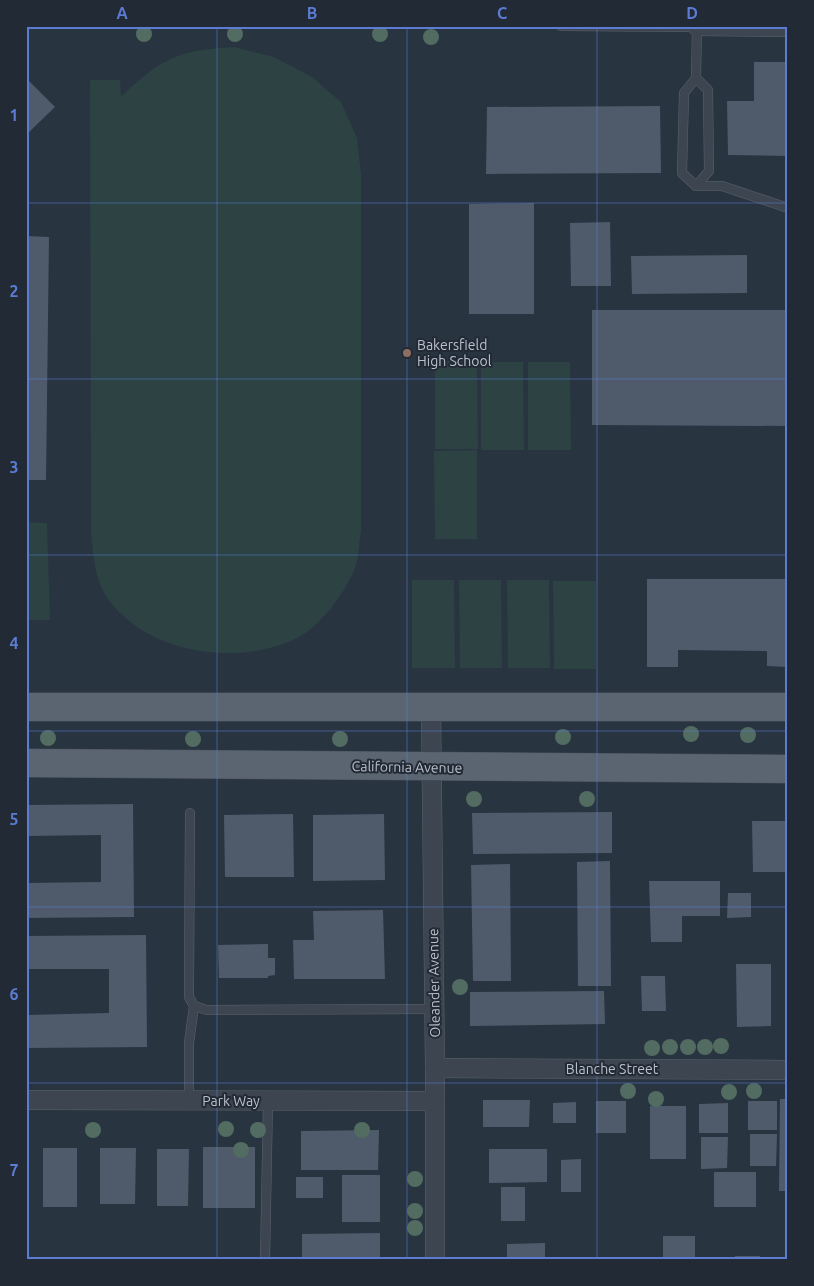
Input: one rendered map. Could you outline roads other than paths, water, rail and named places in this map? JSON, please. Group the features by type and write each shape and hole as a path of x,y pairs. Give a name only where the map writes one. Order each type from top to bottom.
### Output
{"main road":[{"path":"26,706 788,707"},
{"name":"California Avenue","path":"26,762 431,768 788,769"}],"street":[{"path":"697,27 788,27"},
{"name":"Oleander Avenue","path":"431,707 435,1068 434,1260"},
{"name":"Blanche Street","path":"435,1068 788,1070"},
{"name":"Park Way","path":"26,1100 435,1101"}],"lane":[{"path":"562,26 697,27 696,78 684,93 682,173 696,186 722,186 788,208"},
{"path":"696,78 708,90 709,171 696,186"},
{"path":"190,813 189,997 194,1006 190,1043 190,1100"},
{"path":"194,1006 207,1010 434,1009"},
{"path":"265,1260 268,1101"}],"place":[{"name":"Bakersfield High School","path":"407,353"}]}
